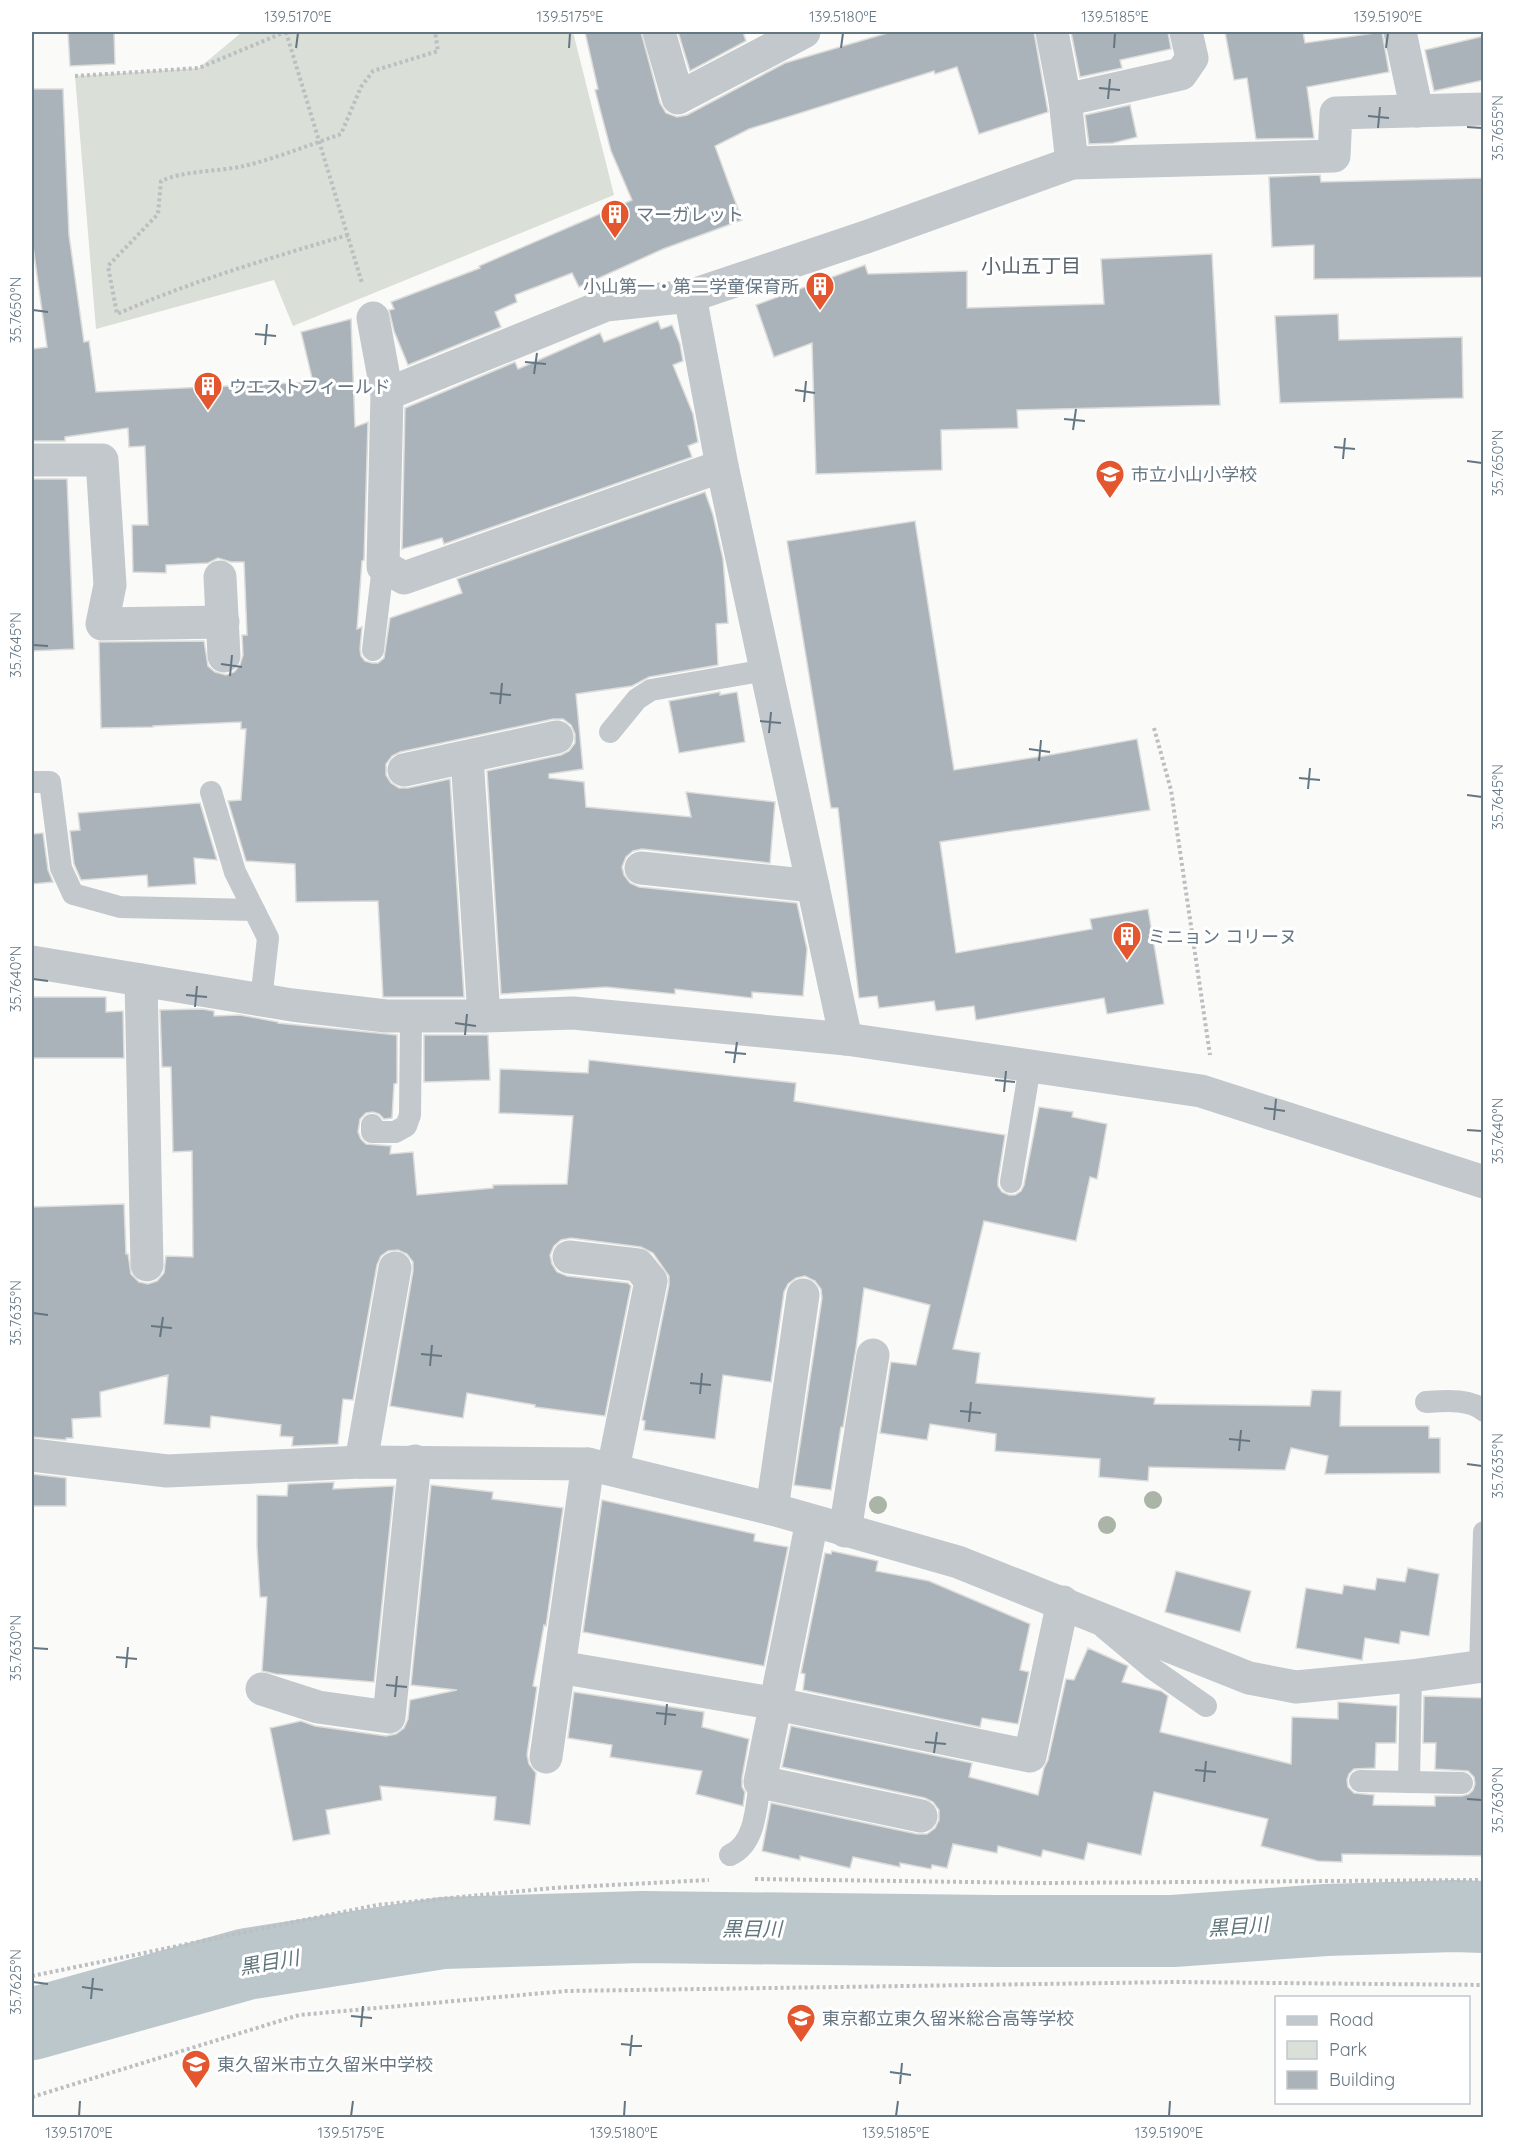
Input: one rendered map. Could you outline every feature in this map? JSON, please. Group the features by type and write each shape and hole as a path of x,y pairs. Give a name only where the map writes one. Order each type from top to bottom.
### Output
{"street":[{"path":"659,32 678,99 804,32"},
{"path":"1052,32 1065,100 1072,163"},
{"path":"1065,100 1181,74 1192,58 1186,32"},
{"path":"1400,32 1417,111"},
{"path":"387,394 606,305 690,296 866,237 1072,163 1335,156 1336,114 1484,109"},
{"path":"690,296 722,466 846,1039"},
{"path":"373,318 387,394 383,566 404,578 722,466"},
{"path":"32,460 102,460 110,585 102,624 223,622"},
{"path":"220,577 224,656"},
{"path":"404,770 557,736"},
{"path":"467,757 484,1016"},
{"path":"641,868 813,886"},
{"path":"32,962 261,1000 386,1016 573,1013 846,1039 1201,1090 1484,1182"},
{"path":"141,980 147,1265"},
{"path":"546,1757 559,1667 600,1467 651,1281 638,1265 568,1257"},
{"path":"361,1462 395,1268"},
{"path":"771,1509 803,1295"},
{"path":"845,1531 873,1355"},
{"path":"32,1455 167,1471 415,1461 600,1467 771,1509 958,1562 1249,1678 1296,1687 1411,1676 1482,1666"},
{"path":"262,1689 318,1707 389,1717 415,1461"},
{"path":"812,1521 760,1782 921,1816"},
{"path":"559,1667 777,1704 1030,1756 1074,1607"}],"lane":[{"path":"373,650 383,566"},
{"path":"609,732 637,699 651,690 766,670"},
{"path":"32,782 50,782 61,868 72,894 120,907 254,910"},
{"path":"211,792 234,872 268,938 261,1000"},
{"path":"372,1125 372,1132 395,1132 406,1126 410,1115 411,1016"},
{"path":"1011,1182 1030,1066"},
{"path":"1426,1402 1454,1401 1478,1406 1484,1411"},
{"path":"1482,1666 1484,1532"},
{"path":"1074,1607 1153,1669 1206,1706"},
{"path":"1409,1782 1411,1676"},
{"path":"1360,1781 1462,1783"},
{"path":"730,1855 740,1851 751,1832 760,1782"}],"path":[{"path":"75,76 199,68 286,32 373,318"},
{"path":"348,235 253,263 163,294 117,314 108,266 158,214 161,181 174,175 241,166 273,158 342,134 361,87 373,71 438,51 435,32"},
{"path":"1154,728 1171,790 1216,1095"},
{"path":"747,1879 1040,1883 1484,1880"},
{"path":"32,1976 377,1905 553,1888 712,1880"},
{"path":"32,2097 299,2015 566,1991 1176,1982 1484,1985"}],"green space":[{"path":"242,32 573,32 614,195 293,326 274,280 96,329 75,76 199,68"}],"building":[{"path":"68,32 114,32 115,64 70,66"},
{"path":"585,32 641,32 660,103 666,113 677,117 687,115 785,63 891,32 1034,32 1048,112 979,134 957,67 935,74 934,71 749,129 715,146 742,220 663,249 579,287 572,273 515,295 517,302 495,312 501,327 408,365 394,331 389,310 394,309 391,302 480,268 479,266 632,200 611,151 595,90 598,89"},
{"path":"678,32 743,32 746,41 690,71"},
{"path":"1071,32 1168,32 1171,49 1120,60 1122,68 1080,77"},
{"path":"1225,32 1303,32 1305,43 1382,32 1389,72 1307,87 1314,138 1256,139 1247,78 1234,80"},
{"path":"1484,36 1484,80 1434,91 1425,50"},
{"path":"32,89 63,89 69,235 84,342 89,341 96,392 313,382 301,332 351,319 355,427 368,422 364,560 362,561 357,629 362,627 360,649 365,661 378,663 384,658 390,618 462,593 457,579 705,492 723,559 728,623 716,624 718,665 649,677 632,686 576,694 583,769 549,774 549,778 584,782 586,807 691,817 686,792 775,802 770,863 642,849 633,851 626,857 622,867 630,883 639,887 797,903 807,949 803,996 752,992 752,998 675,989 675,994 606,987 501,994 487,771 561,755 569,751 575,743 575,734 571,725 563,719 553,719 400,752 392,756 386,764 386,775 391,783 399,788 450,779 464,997 383,997 378,901 296,902 295,864 246,861 228,801 241,800 246,729 241,729 241,722 101,728 99,642 204,641 208,666 215,672 226,675 234,672 240,665 243,655 242,635 247,635 244,562 231,562 218,558 208,563 166,565 166,573 133,572 132,525 148,525 145,446 129,447 128,428 65,437 65,441 32,441 32,349 47,347 32,239"},
{"path":"1130,105 1137,137 1113,143 1089,144 1085,115"},
{"path":"1320,175 1321,182 1484,178 1484,277 1314,279 1314,245 1272,247 1269,177"},
{"path":"1212,254 1220,405 1017,410 1018,428 941,430 942,470 816,474 812,343 774,357 756,305 865,265 868,274 967,271 967,308 1104,304 1101,259"},
{"path":"1338,314 1339,340 1462,337 1463,398 1280,403 1275,316"},
{"path":"658,321 661,329 672,325 680,344 683,361 673,365 693,414 698,442 688,446 692,457 444,544 442,538 402,549 405,408 515,362 518,369 600,333 604,342"},
{"path":"32,479 67,479 74,649 32,651"},
{"path":"915,521 954,770 1137,739 1150,810 940,842 956,953 1092,929 1090,919 1148,909 1164,1004 1107,1014 1104,998 976,1020 974,1006 936,1011 934,1001 879,1008 877,996 859,998 838,808 831,808 787,541"},
{"path":"720,692 720,695 737,692 745,742 679,753 669,701"},
{"path":"200,803 217,860 194,858 196,884 148,887 147,875 81,880 74,864 70,831 80,830 78,813"},
{"path":"43,833 48,870 53,882 32,884 32,834"},
{"path":"32,997 106,997 106,1012 123,1011 124,1058 32,1058"},
{"path":"160,1010 214,1011 214,1016 240,1015 278,1023 397,1035 397,1083 394,1084 392,1118 384,1119 373,1112 366,1113 360,1119 358,1132 366,1144 391,1146 390,1154 413,1152 417,1195 493,1188 493,1185 567,1184 573,1116 499,1113 500,1069 588,1073 589,1060 796,1083 794,1101 1005,1135 998,1186 1002,1192 1009,1195 1015,1195 1021,1191 1024,1185 1039,1107 1073,1112 1072,1117 1107,1124 1097,1179 1090,1177 1076,1241 984,1221 953,1349 980,1353 976,1383 1155,1398 1154,1404 1310,1406 1312,1390 1341,1391 1340,1426 1429,1426 1429,1438 1440,1438 1440,1473 1325,1474 1328,1456 1291,1448 1285,1470 1149,1467 1148,1481 1099,1477 1100,1459 995,1451 996,1434 930,1424 927,1440 880,1433 891,1362 916,1365 930,1305 864,1288 831,1490 794,1485 822,1298 821,1289 815,1281 805,1276 796,1278 788,1284 784,1292 771,1382 723,1375 715,1439 644,1430 645,1421 642,1420 669,1276 653,1253 641,1247 571,1238 561,1240 554,1246 550,1255 557,1272 567,1276 628,1283 631,1286 605,1416 535,1407 535,1405 467,1393 463,1418 390,1406 413,1271 413,1262 407,1254 398,1250 388,1251 381,1256 377,1265 353,1400 343,1399 338,1444 292,1446 293,1437 280,1436 281,1425 211,1416 210,1428 164,1424 168,1375 100,1392 101,1417 72,1419 73,1438 66,1438 66,1440 32,1437 32,1207 124,1204 126,1254 128,1254 131,1274 139,1282 148,1284 157,1281 164,1273 166,1256 193,1257 192,1151 173,1152 171,1067 162,1067"},
{"path":"424,1035 488,1035 490,1080 424,1082"},
{"path":"32,1474 66,1478 66,1506 32,1506"},
{"path":"334,1482 333,1489 394,1486 374,1682 262,1671 267,1597 260,1597 257,1495 287,1496 288,1484"},
{"path":"431,1485 493,1492 492,1499 563,1508 546,1626 544,1625 533,1686 537,1687 527,1755 529,1764 536,1773 530,1825 494,1820 496,1797 380,1786 382,1800 326,1810 330,1834 293,1841 270,1728 301,1721 315,1726 386,1736 396,1734 404,1728 408,1719 410,1700 457,1690 411,1685"},
{"path":"602,1500 755,1534 754,1541 788,1547 764,1666 583,1632"},
{"path":"832,1551 878,1561 876,1571 929,1581 1030,1624 1020,1670 1029,1672 1018,1724 982,1718 980,1727 803,1690 805,1674 801,1673 825,1553 831,1554"},
{"path":"1408,1568 1439,1574 1429,1636 1401,1631 1399,1644 1365,1638 1362,1660 1296,1648 1306,1588 1342,1594 1344,1585 1375,1590 1377,1578 1405,1582"},
{"path":"1176,1571 1251,1591 1240,1632 1165,1612"},
{"path":"1088,1648 1128,1666 1122,1682 1161,1691 1168,1696 1160,1732 1291,1764 1292,1717 1338,1719 1338,1702 1397,1706 1396,1743 1376,1743 1375,1768 1354,1769 1347,1780 1348,1787 1354,1793 1374,1795 1373,1805 1435,1806 1435,1796 1469,1794 1475,1784 1474,1777 1468,1771 1435,1769 1436,1743 1423,1743 1424,1696 1484,1698 1484,1856 1342,1854 1342,1862 1318,1861 1261,1846 1268,1819 1154,1792 1141,1855 1088,1843 1084,1860 1043,1850 1041,1857 998,1846 997,1853 953,1844 947,1868 932,1865 931,1869 900,1863 900,1867 853,1857 850,1868 800,1856 800,1860 762,1851 771,1803 917,1834 927,1834 935,1828 939,1820 939,1810 933,1802 925,1798 782,1767 791,1726 972,1763 969,1777 1038,1795 1066,1679 1074,1680"},
{"path":"574,1692 704,1712 702,1727 749,1739 742,1778 742,1787 745,1792 743,1806 696,1794 702,1771 610,1757 612,1745 568,1738"}],"waterway":[{"name":"黒目川","path":"32,2024 247,1964 443,1933 642,1927 1173,1931 1326,1920 1484,1917"}],"place":[{"name":"マーガレット","path":"615,240"},
{"name":"小山第一・第二学童保育所","path":"820,312"},
{"name":"ウエストフィールド","path":"208,412"},
{"name":"市立小山小学校","path":"1110,500"},
{"name":"ミニョン コリーヌ","path":"1127,962"},
{"name":"東京都立東久留米総合高等学校","path":"801,2044"},
{"name":"東久留米市立久留米中学校","path":"196,2090"}],"district":[{"name":"小山五丁目","path":"1031,265"}]}
